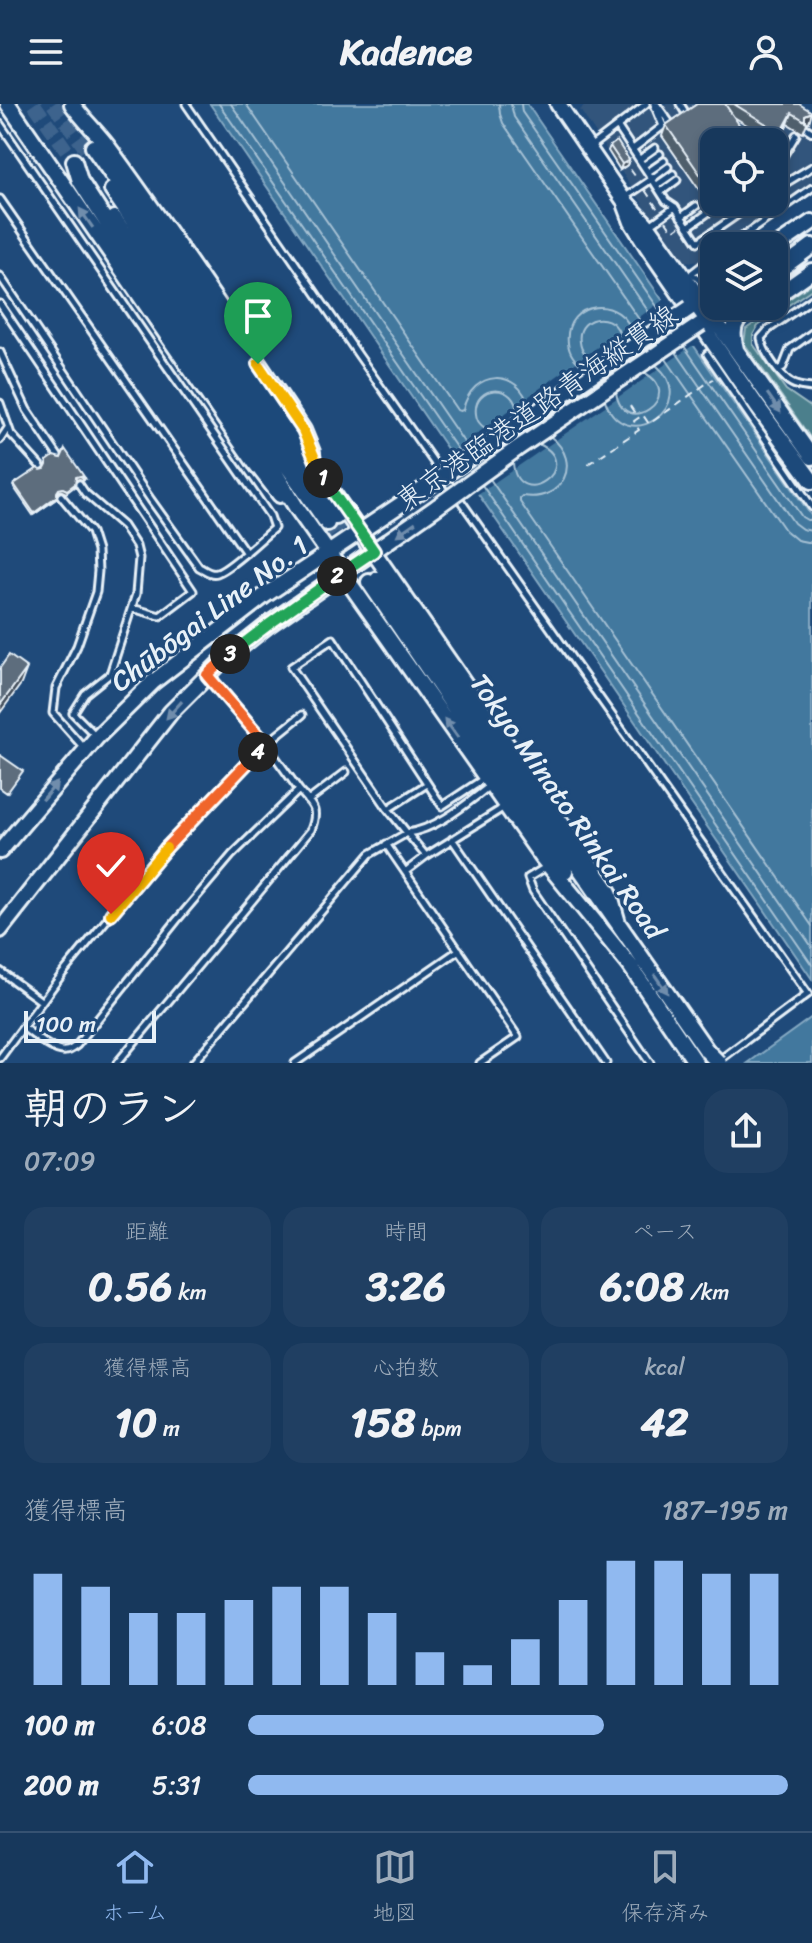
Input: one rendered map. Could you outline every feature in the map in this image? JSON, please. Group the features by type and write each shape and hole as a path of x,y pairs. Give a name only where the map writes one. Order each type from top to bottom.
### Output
{"street":[{"path":"8,104 256,464 284,499 296,507"},
{"path":"72,104 109,148 303,430 320,474"},
{"path":"561,105 623,199 700,293"},
{"path":"618,923 609,892 374,551 90,150 137,228 331,520 74,161 80,181 296,507 542,857 633,969"},
{"path":"623,199 632,222 700,294"},
{"path":"788,238 812,222"},
{"path":"788,264 812,246"},
{"path":"788,288 812,271"},
{"name":"東京港臨港道路青海縦貫線","path":"361,533 700,301"},
{"path":"736,349 733,337 734,325 738,320"},
{"path":"706,321 736,349 812,457"},
{"path":"706,321 812,481"},
{"name":"東京港臨港道路青海縦貫線","path":"374,551 518,448 706,321"},
{"name":"Chūbōgai Line No. 1","path":"1,846 97,737 153,682 264,596 361,533"},
{"name":"Chūbōgai Line No. 1","path":"0,930 161,724 207,675 245,643 374,551"},
{"name":"Tokyo Minato Rinkai Road","path":"693,1058 374,581 712,1057"}],"lane":[{"path":"186,104 359,356 808,994 712,1057"},
{"path":"589,148 646,104"},
{"path":"633,149 663,126 655,104"},
{"path":"655,104 670,123"},
{"path":"680,104 685,112"},
{"path":"0,124 270,516 274,528 219,573 199,567 0,276"},
{"path":"617,126 666,201 675,207 698,242 736,216"},
{"path":"788,148 796,135"},
{"path":"640,159 655,148"},
{"path":"644,165 660,154"},
{"path":"648,172 664,161"},
{"path":"623,199 668,167"},
{"path":"788,182 812,167"},
{"path":"657,185 673,174"},
{"path":"661,192 677,180"},
{"path":"749,232 812,188"},
{"path":"0,199 246,553"},
{"path":"681,217 696,206"},
{"path":"648,226 675,207"},
{"path":"688,227 703,216"},
{"path":"700,267 692,273 700,290"},
{"path":"811,301 762,334 761,338 762,346 787,380 797,386 812,388"},
{"path":"0,304 193,591 160,616 132,608"},
{"path":"778,370 783,367 790,349 812,333"},
{"path":"0,352 27,410 58,456"},
{"path":"707,354 812,507"},
{"path":"0,403 8,428 41,467"},
{"path":"0,440 8,428"},
{"path":"79,484 123,526 136,546 139,558 136,594 110,674 85,694 73,713 97,737"},
{"path":"61,496 91,532 97,551 96,592 77,646 56,688 53,713 85,750"},
{"path":"426,856 388,809 291,667 333,639 442,806 489,780"},
{"path":"117,1063 307,837 316,819 315,809 266,744 207,675"},
{"path":"0,1058 41,1001 172,840 266,744 302,715"},
{"path":"308,801 346,772"},
{"path":"193,1063 370,854 407,833 418,832 443,819 489,780"},
{"path":"388,809 427,784"},
{"path":"23,1027 62,1052 77,1045 232,855 299,790"},
{"path":"405,872 506,806"},
{"path":"452,839 606,1063"},
{"path":"386,844 518,1037 480,1063"},
{"path":"549,864 528,878 533,891 650,1063"},
{"path":"295,1063 459,950"},
{"path":"0,971 41,1001"}],"path":[{"path":"630,169 638,180"},
{"path":"644,189 659,212"},
{"path":"665,220 673,231 680,226"},
{"path":"588,464 639,430 634,421 638,418 643,415 649,424 716,376"},
{"path":"630,406 638,418"}],"shaded area":[{"path":"587,104 793,104 812,116 812,185 788,201 788,128 700,128 700,216 766,216 743,232 700,232 700,261 681,261 580,110"}],"green space":[{"path":"812,283 812,289 788,305 788,300"},
{"path":"759,320 767,320 758,326 753,335 753,344 786,390 812,408 812,440 744,343 746,329"}],"water":[{"path":"210,104 527,104 812,517 812,979"},
{"path":"812,1017 812,1063 748,1063"}],"pier":[{"path":"666,298 698,346 692,346 475,496 447,455"}],"building":[{"path":"697,104 725,104 741,128 700,128 700,174 666,125"},
{"path":"734,104 799,104 812,112 805,115 807,122 792,113 784,128 773,128"},
{"path":"617,141 629,160 622,164 610,146"},
{"path":"65,449 85,478 76,477 75,484 67,490 59,489 57,496 34,513 14,484 38,468 45,469 47,461 54,456 61,458"},
{"path":"9,655 27,668 0,705 0,668"},
{"path":"0,755 23,771 7,793 0,788"}],"tunnel":[{"path":"34,104 74,161"},
{"path":"53,104 88,152"},
{"path":"336,517 378,579"},
{"path":"327,523 369,582"}],"route":[{"path":"111,914 172,840 266,744 207,675 268,625 374,551 320,474 303,430 258,364"}]}
